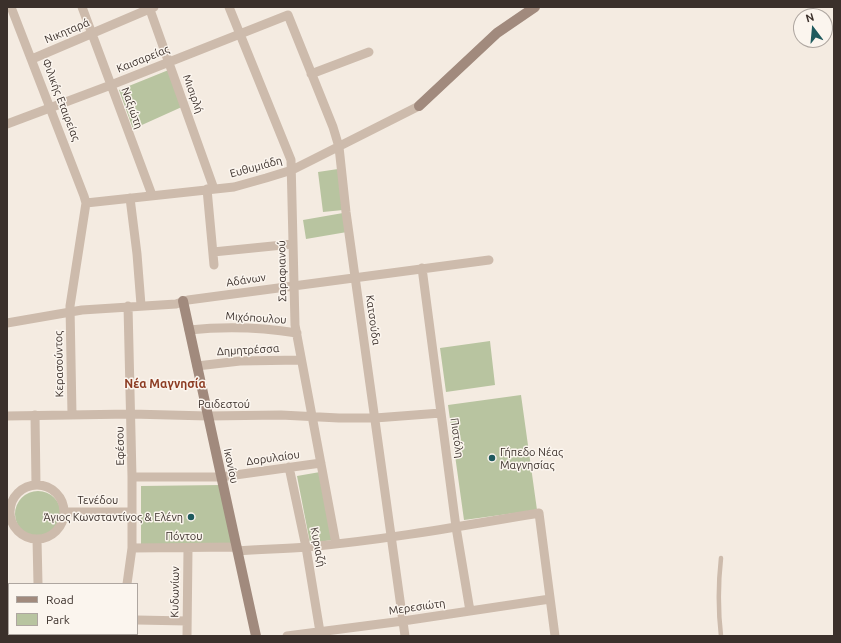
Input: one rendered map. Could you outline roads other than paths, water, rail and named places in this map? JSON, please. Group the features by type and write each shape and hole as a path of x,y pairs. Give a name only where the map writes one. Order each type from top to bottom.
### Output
{"street":[{"name":"Φιλικής Εταιρείας","path":"11,7 51,108 86,203"},
{"name":"Ναξιώτη","path":"82,7 152,195"},
{"name":"Σαραφιανού","path":"229,7 291,160 296,333 336,544"},
{"path":"419,106 490,40 535,7"},
{"name":"Νικηταρά","path":"32,59 151,8"},
{"name":"Μισιρλή","path":"151,8 210,189 214,265"},
{"name":"Καισαρείας","path":"7,124 111,85 288,15"},
{"name":"Κατσούδα","path":"288,15 333,127 339,147 355,277 405,636"},
{"path":"311,74 369,52"},
{"name":"Ευθυμιάδη","path":"86,203 234,187 266,178 292,170 419,106"},
{"path":"130,198 137,254 141,306"},
{"name":"Κερασούντος","path":"72,415 70,312 86,203"},
{"path":"213,252 293,244"},
{"name":"Αδάνων","path":"7,323 70,312 128,306 176,304 183,301 294,285 489,260"},
{"name":"Πιστόλη","path":"422,268 456,526 470,611"},
{"name":"Ικονίου","path":"183,301 256,636"},
{"name":"Εφέσου","path":"127,583 132,548 131,414 128,306"},
{"name":"Μιχόπουλου","path":"189,330 246,327 296,333"},
{"name":"Δημητρέσσα","path":"197,366 240,361 301,360"},
{"name":"Ραιδεστού","path":"7,416 131,414 208,416 281,415 375,418 441,413"},
{"path":"35,415 36,485"},
{"name":"Δορυλαίου","path":"132,478 221,477 321,463"},
{"name":"Κυριαζή","path":"289,467 306,547 320,632"},
{"path":"36,485 48,487 56,493 62,502 65,512 62,523 55,532 45,538 37,539 25,536 18,531 13,524 9,511 12,502 20,491 36,485"},
{"name":"Τενέδου","path":"65,512 132,512"},
{"name":"Πόντου","path":"132,548 237,549 306,547 392,536 540,513 550,599"},
{"path":"37,539 38,583"},
{"name":"Κυδωνίων","path":"187,636 188,549"},
{"path":"550,599 555,636"},
{"name":"Μερεσιώτη","path":"287,636 404,621 550,599"},
{"path":"138,620 187,621"}],"lane":[{"path":"721,558 719,613 721,636"}],"place":[{"name":"Γήπεδο Νέας Μαγνησίας","path":"492,458"},
{"name":"Άγιος Κωνσταντίνος & Ελένη","path":"191,517"}],"district":[{"name":"Νέα Μαγνησία","path":"165,384"}]}
